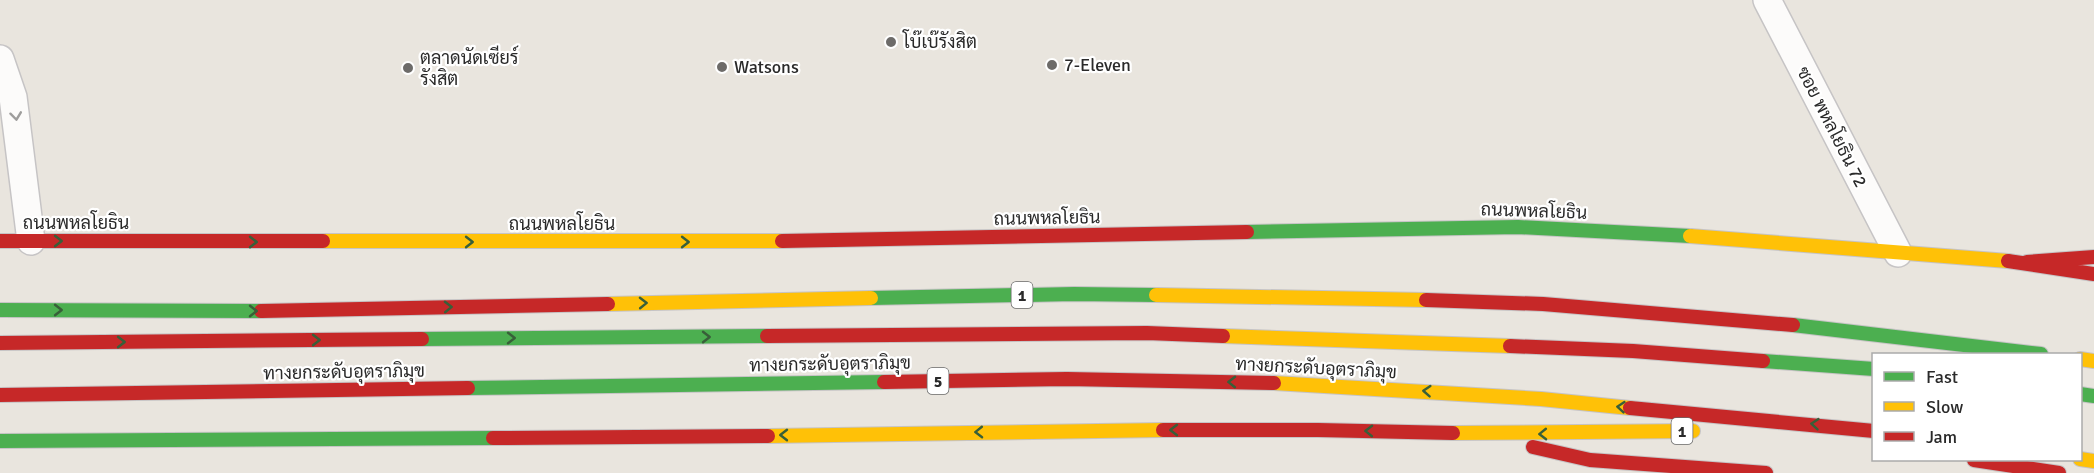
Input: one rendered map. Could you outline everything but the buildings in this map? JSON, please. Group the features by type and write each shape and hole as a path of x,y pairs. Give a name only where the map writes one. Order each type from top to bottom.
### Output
{"main road":[{"name":"ถนนพหลโยธิน","path":"0,241 734,242 1518,227 1708,237 2027,262 2094,257"},
{"path":"2027,262 2094,274"},
{"name":"1","path":"0,310 282,311 1074,294 1342,297 1555,305 1826,328 2033,353"},
{"name":"ทางยกระดับอุตราภิมุข","path":"0,342 1147,333 1633,351 1872,369"},
{"name":"ทางยกระดับอุตราภิมุข","path":"0,395 1067,379 1303,383 1541,399 1872,431"},
{"name":"1","path":"0,441 856,435 1181,430 1340,430 1491,435 1712,432"},
{"path":"1760,434 1831,437 1872,444"},
{"name":"1","path":"1491,435 1550,452 1590,460 1682,470 1766,473"},
{"path":"1986,461 2059,473"}],"street":[{"name":"ซอย พหลโยธิน 72","path":"1767,0 1898,253"},
{"path":"0,59 13,97 31,241"}],"traffic: fast":[{"path":"1247,232 1518,227 1690,236"},
{"path":"871,298 1074,294 1156,295"},
{"path":"0,310 261,311"},
{"path":"1793,325 2032,353"},
{"path":"422,339 767,336"},
{"path":"1763,361 1872,369"},
{"path":"468,388 884,382"},
{"path":"2082,394 2094,396"},
{"path":"0,441 493,438"}],"traffic: slow":[{"path":"1690,236 2008,261"},
{"path":"323,241 782,241"},
{"path":"1156,295 1426,300"},
{"path":"608,304 871,298"},
{"path":"1223,336 1510,346"},
{"path":"2082,359 2094,361"},
{"path":"1274,383 1541,399 1630,408"},
{"path":"768,436 1163,430"},
{"path":"1453,433 1693,431"},
{"path":"2082,459 2094,461"}],"traffic: jam":[{"path":"782,241 1247,232"},
{"path":"0,241 323,241"},
{"path":"2027,262 2094,257"},
{"path":"2008,261 2094,274"},
{"path":"1426,300 1543,304 1793,325"},
{"path":"261,311 608,304"},
{"path":"767,336 1147,333 1223,336"},
{"path":"0,343 422,339"},
{"path":"1510,346 1633,351 1763,361"},
{"path":"884,382 1067,379 1274,383"},
{"path":"0,395 468,388"},
{"path":"1630,408 1872,431"},
{"path":"1163,430 1453,433"},
{"path":"493,438 768,436"},
{"path":"1533,447 1590,460 1766,473"},
{"path":"1981,461 2059,473"}],"place":[{"name":"โบ๊เบ๊รังสิต","path":"891,42"},
{"name":"7-Eleven","path":"1052,65"},
{"name":"Watsons","path":"722,67"},
{"name":"ตลาดนัดเซียร์ รังสิต","path":"408,68"}]}
